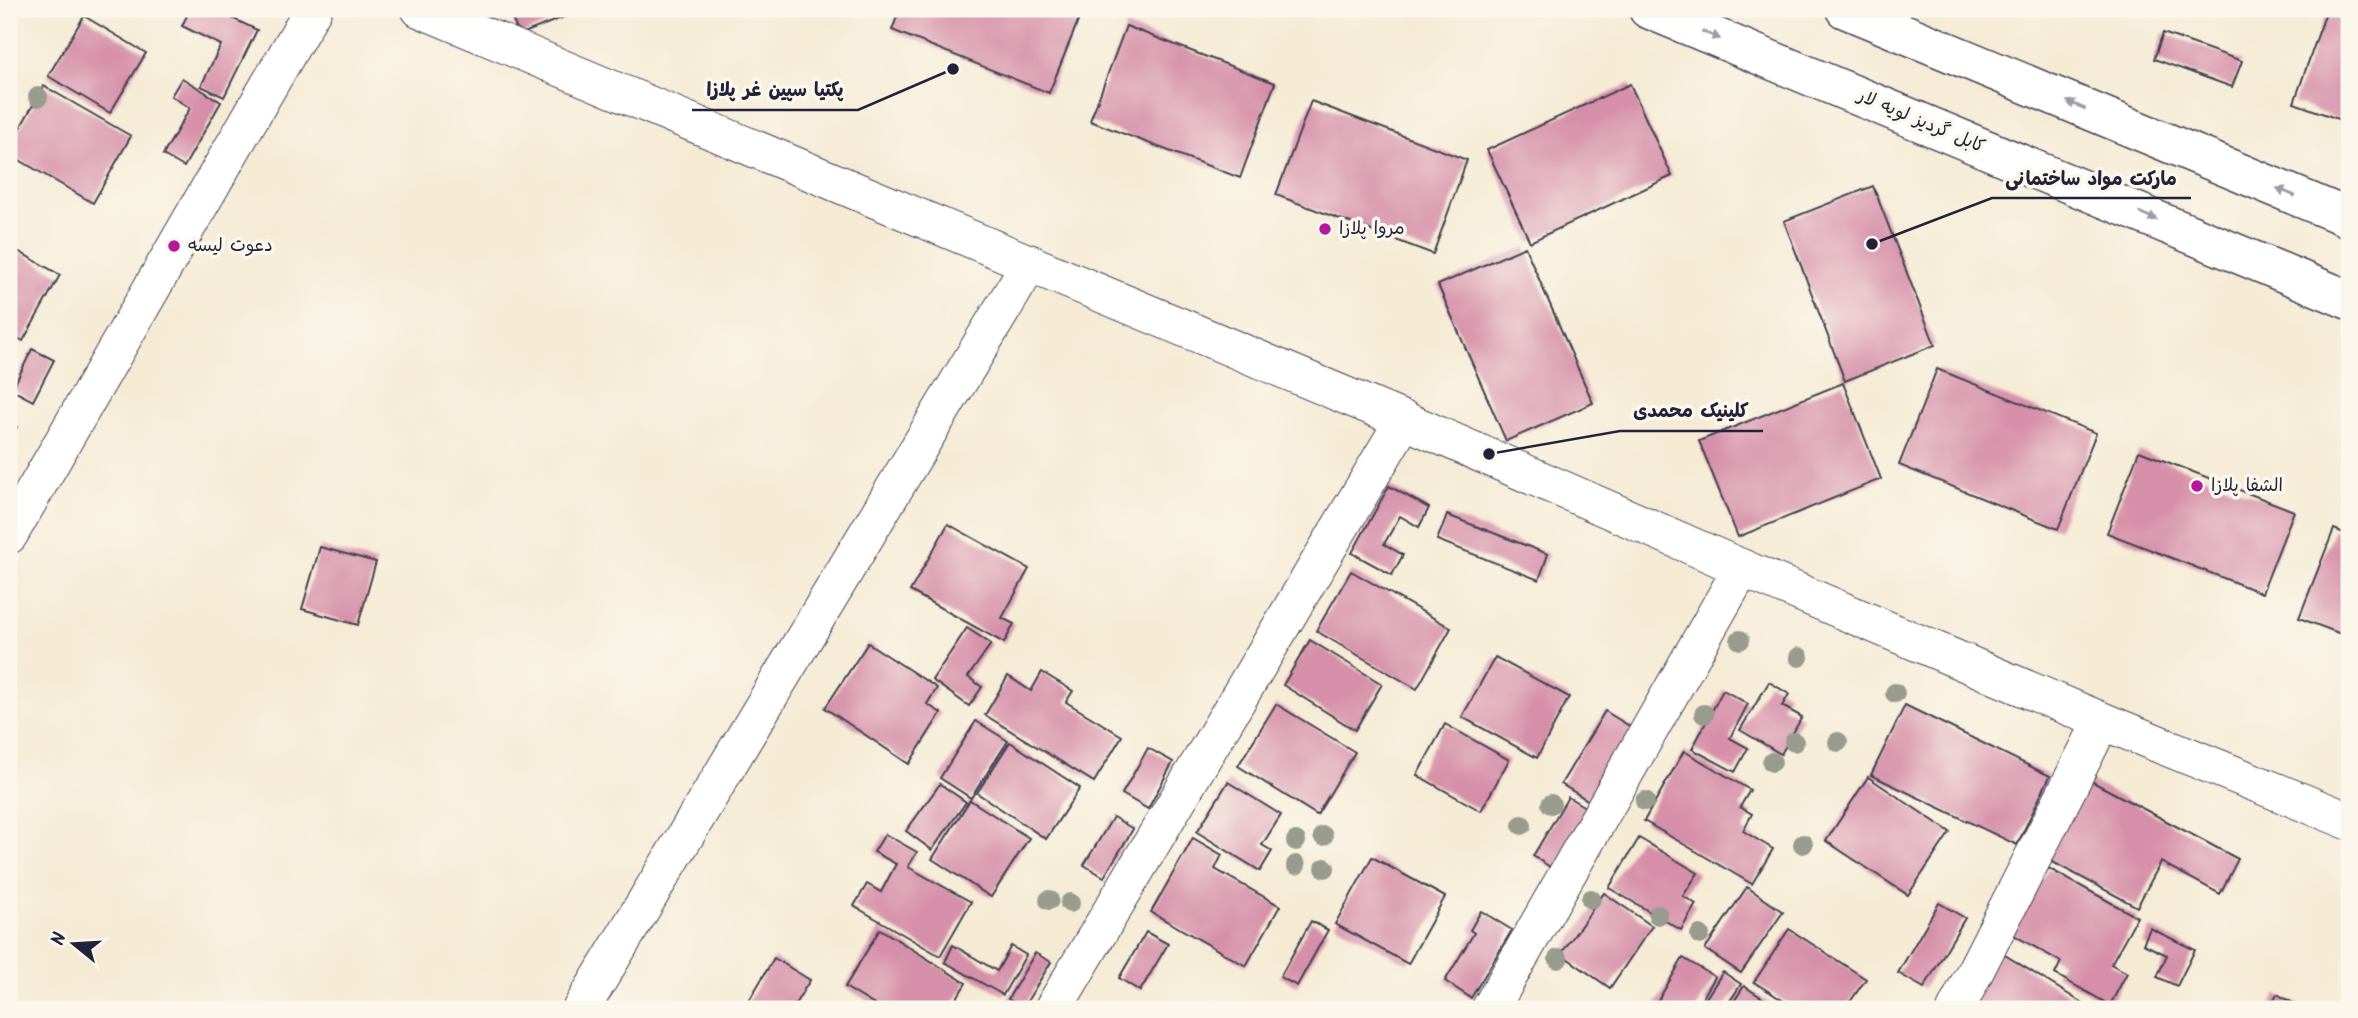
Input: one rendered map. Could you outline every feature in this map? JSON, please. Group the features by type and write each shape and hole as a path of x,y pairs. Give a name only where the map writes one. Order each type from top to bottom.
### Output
{"highway":[{"name":"کابل گردیز لویه لار","path":"1648,9 2349,300"},
{"path":"1845,9 2349,218"}],"street":[{"path":"9,536 313,9"},
{"path":"420,9 1404,420 2102,721 2349,821"},
{"path":"581,1009 1030,262"},
{"path":"1053,1009 1404,420"},
{"path":"1490,1009 1742,568"},
{"path":"1956,1009 2102,721"}],"building":[{"path":"190,9 213,9 257,30 224,97 201,86 221,45 182,26"},
{"path":"508,9 584,9 519,35"},
{"path":"900,9 1083,9 1049,93 892,30"},
{"path":"2327,9 2349,9 2349,123 2294,103"},
{"path":"84,16 146,53 110,113 48,76"},
{"path":"1126,26 1275,83 1240,178 1090,121"},
{"path":"2163,33 2242,61 2232,87 2154,59"},
{"path":"182,78 221,102 184,167 163,155 190,108 171,96"},
{"path":"1630,84 1672,176 1530,242 1487,150"},
{"path":"44,86 131,136 93,203 9,154 9,147"},
{"path":"1311,101 1467,160 1433,254 1276,195"},
{"path":"1873,186 1935,345 1845,381 1784,221"},
{"path":"9,246 60,275 23,341 9,333"},
{"path":"1525,247 1593,403 1506,441 1438,285"},
{"path":"32,349 54,360 33,401 12,390"},
{"path":"1937,369 2096,433 2058,529 1899,465"},
{"path":"1843,383 1881,479 1738,537 1699,441"},
{"path":"9,421 17,427 9,441"},
{"path":"2139,451 2294,511 2262,593 2107,533"},
{"path":"1389,486 1429,508 1419,527 1400,516 1384,544 1403,555 1392,575 1352,553"},
{"path":"1447,515 1548,554 1539,580 1437,540"},
{"path":"948,524 1029,569 1002,618 1014,624 1004,643 910,591"},
{"path":"2334,529 2349,535 2349,637 2299,618"},
{"path":"320,547 376,562 358,625 302,609"},
{"path":"1351,571 1451,628 1417,689 1316,631"},
{"path":"967,628 991,644 968,677 982,687 969,706 932,680"},
{"path":"1310,640 1382,684 1355,730 1283,685"},
{"path":"868,643 937,688 927,704 941,713 909,764 825,708"},
{"path":"1495,657 1569,697 1537,758 1462,717"},
{"path":"1042,672 1073,691 1066,702 1122,736 1094,782 985,715 1008,676 1031,691"},
{"path":"1769,682 1789,694 1782,706 1802,717 1781,754 1740,730"},
{"path":"1723,690 1748,704 1730,738 1748,748 1735,772 1692,749"},
{"path":"1276,704 1355,752 1317,815 1238,766"},
{"path":"1905,705 2050,776 2017,845 1871,775"},
{"path":"1605,711 1634,729 1591,802 1561,784"},
{"path":"976,721 1008,741 971,798 940,778"},
{"path":"1445,724 1509,760 1481,811 1417,775"},
{"path":"1010,742 1080,788 1046,839 977,793"},
{"path":"1148,748 1173,762 1148,809 1122,794"},
{"path":"1684,751 1750,790 1740,807 1752,814 1743,831 1773,849 1752,884 1644,821"},
{"path":"1868,777 1950,832 1908,895 1826,841"},
{"path":"2089,780 2238,859 2220,894 2161,862 2137,907 2047,859"},
{"path":"1228,782 1281,815 1262,845 1272,851 1260,871 1197,832"},
{"path":"940,784 966,802 932,850 906,831"},
{"path":"1568,797 1590,810 1555,870 1533,856"},
{"path":"970,800 1029,838 991,897 932,859"},
{"path":"1113,817 1133,829 1104,877 1084,865"},
{"path":"885,834 917,852 908,867 971,902 940,956 854,906 867,884 881,892 896,864 874,852"},
{"path":"1193,838 1222,855 1215,869 1280,906 1246,966 1151,912"},
{"path":"1639,838 1698,873 1683,896 1696,904 1681,930 1609,888"},
{"path":"1372,857 1445,897 1408,964 1335,924"},
{"path":"2048,868 2137,917 2111,964 2127,973 2110,1005 2055,974 2061,962 2012,934"},
{"path":"1747,887 1783,912 1741,973 1705,949"},
{"path":"1604,893 1652,926 1610,988 1561,954"},
{"path":"1939,903 1965,918 1924,988 1898,973"},
{"path":"1481,911 1512,930 1471,998 1445,981 1474,933 1470,930"},
{"path":"1311,921 1328,930 1297,986 1280,977"},
{"path":"2150,928 2195,950 2177,986 2157,977 2167,955 2143,944"},
{"path":"880,929 966,983 950,1009 881,1009 845,987"},
{"path":"1789,929 1866,979 1845,1009 1796,1009 1754,982"},
{"path":"1146,932 1168,944 1140,991 1119,978"},
{"path":"953,945 997,971 1011,946 1026,955 1003,995 945,962"},
{"path":"2000,952 2084,1004 2081,1009 1965,1009"},
{"path":"1035,953 1051,962 1023,1008 1008,999"},
{"path":"774,958 810,980 792,1009 744,1009"},
{"path":"1683,958 1715,977 1696,1009 1653,1009"},
{"path":"1723,972 1741,984 1725,1009 1708,1009 1710,1005 1704,1001"},
{"path":"1744,986 1779,1009 1729,1009"},
{"path":"2277,994 2304,1009 2268,1009"},
{"path":"728,1002 740,1009 723,1009"}],"place":[{"name":"پکتیا سپین غر پلازا","path":"953,69"},
{"name":"مروا پلازا","path":"1325,229"},
{"name":"مارکت مواد ساختمانی","path":"1872,244"},
{"name":"دعوت لیسه","path":"174,246"},
{"name":"کلینیک محمدی","path":"1489,454"},
{"name":"الشفا پلازا","path":"2197,486"}]}
